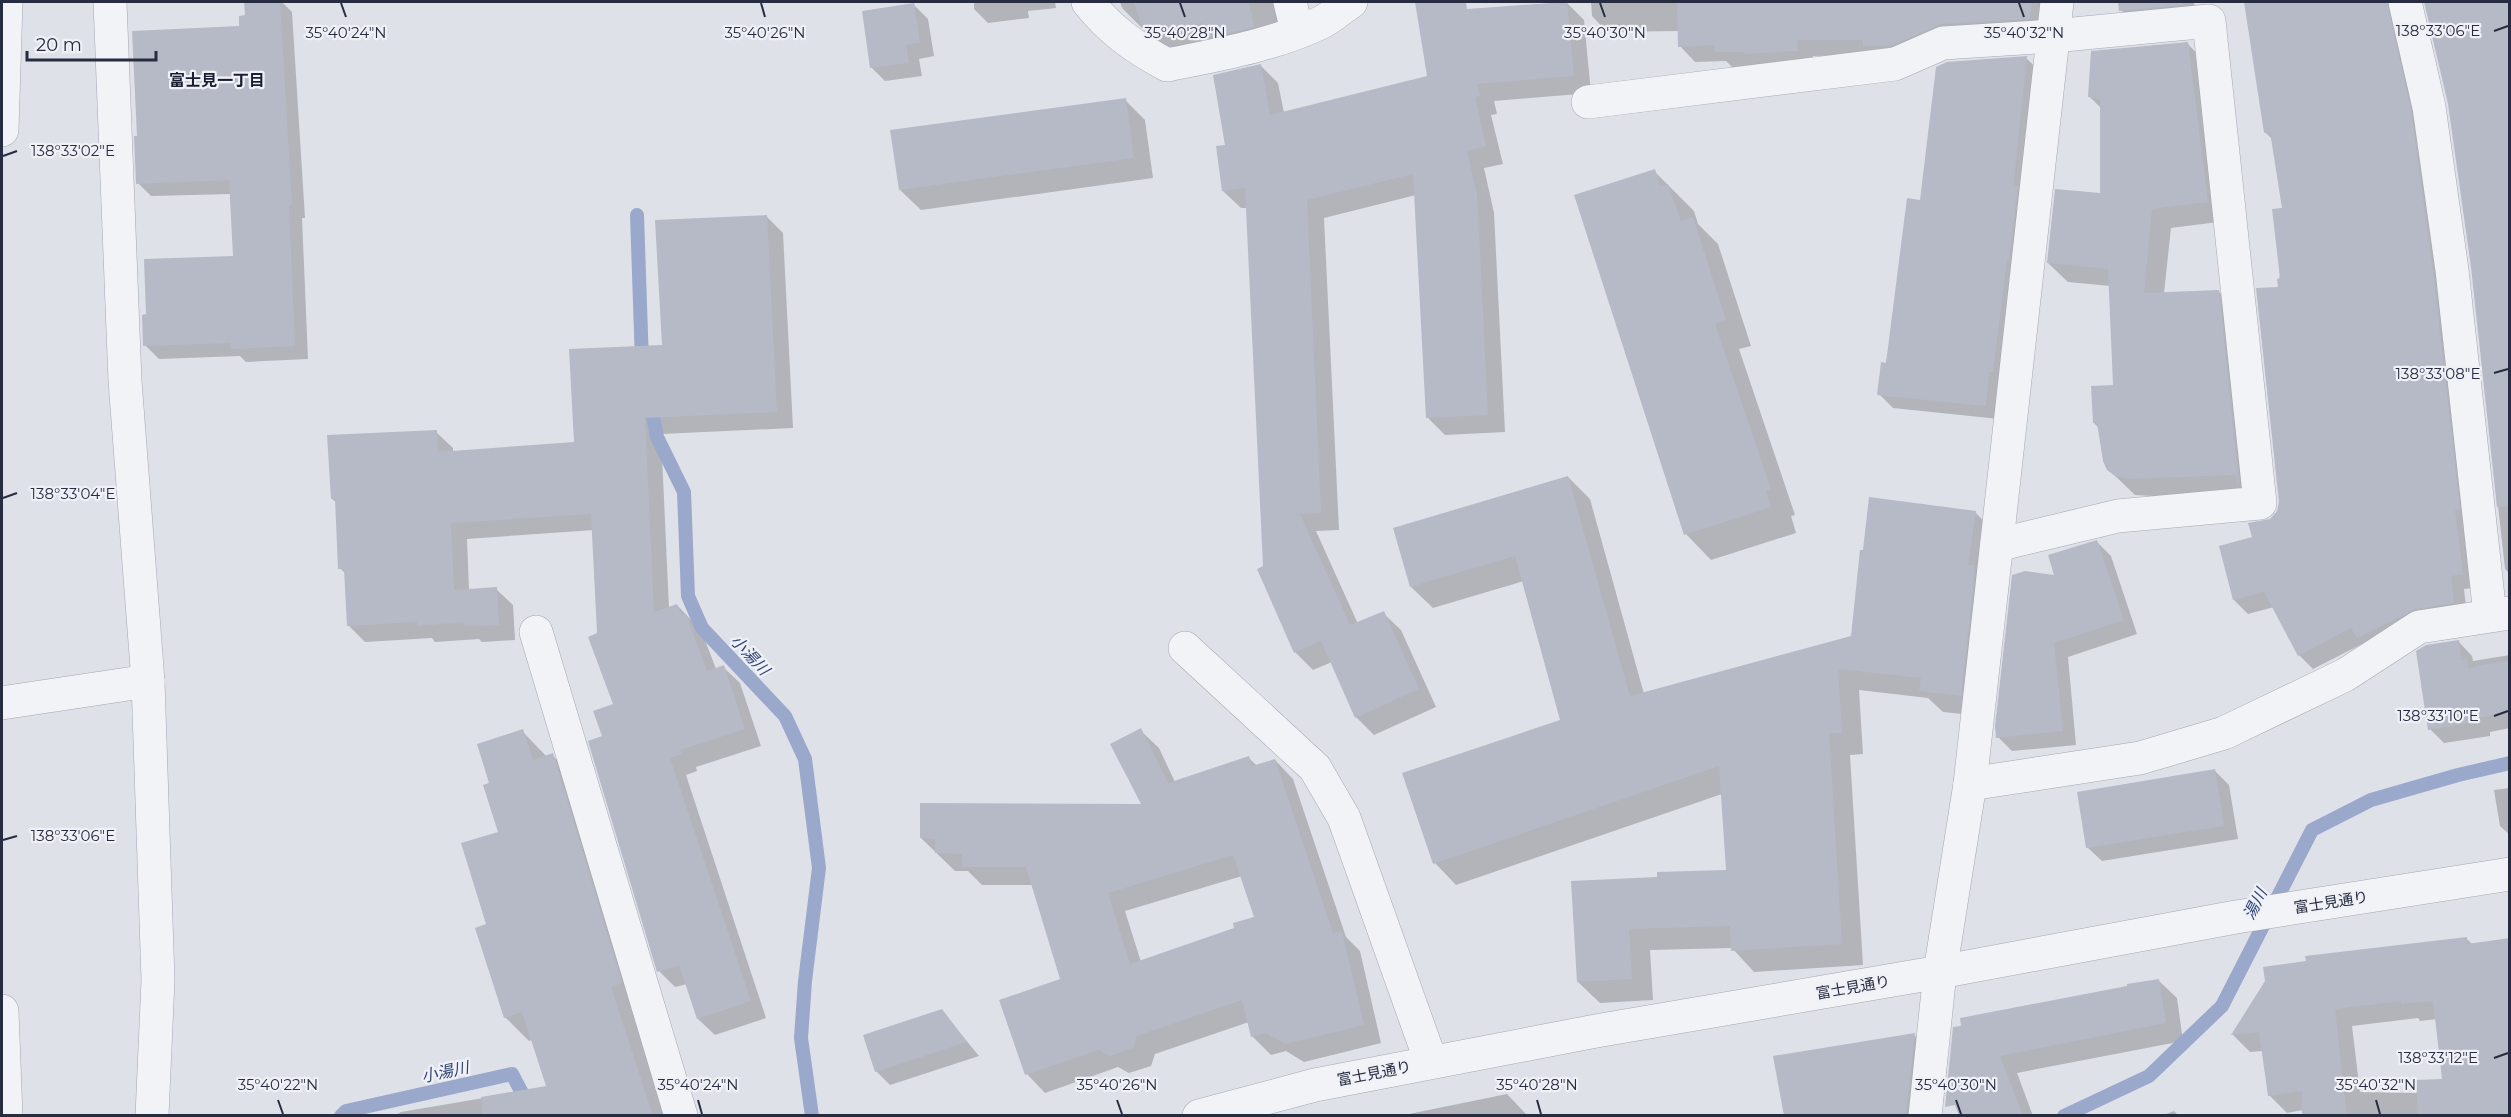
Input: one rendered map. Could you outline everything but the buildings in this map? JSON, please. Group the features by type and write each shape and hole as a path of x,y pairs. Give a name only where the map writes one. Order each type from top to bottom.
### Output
{"street":[{"path":"2,130 6,2"},
{"path":"110,2 125,381 148,681 158,980 152,1116"},
{"path":"1088,2 1131,46 1167,66 1242,50 1293,16 1322,23 1351,2"},
{"path":"1925,1116 1940,972 1970,784 2057,2"},
{"path":"1970,784 2140,758 2224,733 2345,675 2419,627 2500,614 2429,107 2405,2"},
{"path":"1587,102 1895,64 1943,43 2053,36 2209,21 2260,503 2118,516 1997,545"},
{"path":"536,632 681,1116"},
{"path":"1185,648 1316,768 1344,818 1431,1062"},
{"path":"2,703 148,681"},
{"name":"富士見通り","path":"1199,1116 1316,1084 1608,1029 1940,972 2236,917 2510,874"},
{"path":"2,1011 6,1116"}],"waterway":[{"name":"小湯川","path":"637,215 642,363"},
{"name":"小湯川","path":"650,400 657,437 684,492 688,596 702,628 785,716 805,759 819,868 805,981 801,1038 812,1116"},
{"name":"湯川","path":"2064,1116 2149,1076 2222,1006 2312,830 2371,800 2510,763"},
{"name":"小湯川","path":"341,1116 346,1111 512,1074 529,1106"}],"district":[{"name":"富士見一丁目","path":"217,80"}]}
